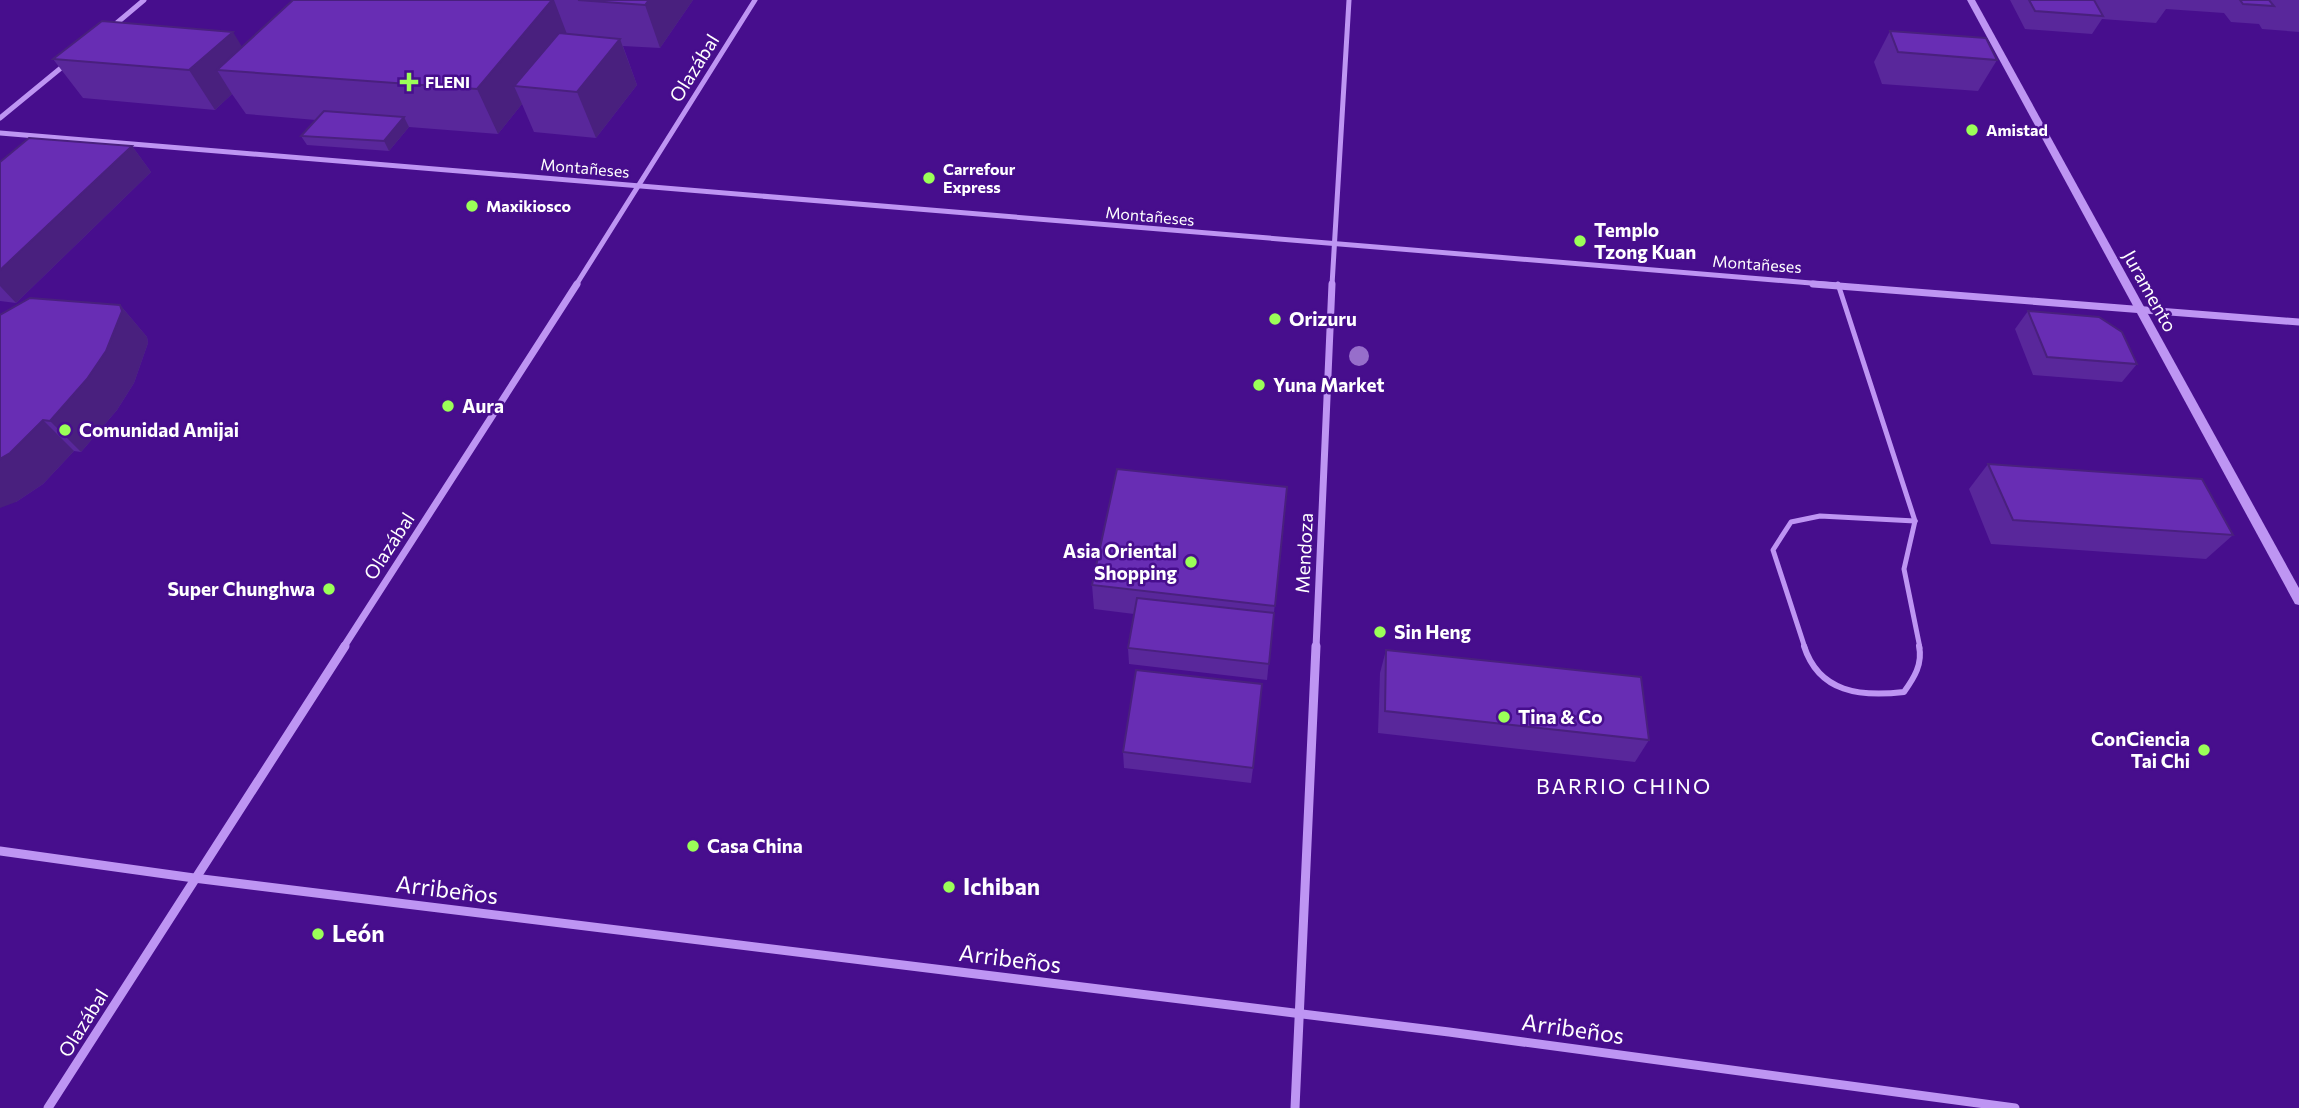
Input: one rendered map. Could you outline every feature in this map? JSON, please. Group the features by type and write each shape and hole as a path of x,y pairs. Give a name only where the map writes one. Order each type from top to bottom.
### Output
{"street":[{"path":"103,34 144,0"},
{"name":"Olazábal","path":"48,1108 639,187 755,0"},
{"name":"Mendoza","path":"1296,1108 1334,245 1349,0"},
{"name":"Juramento","path":"1971,0 2299,600"},
{"path":"0,118 72,59"},
{"name":"Montañeses","path":"0,133 1334,245 2299,322"},
{"name":"Arribeños","path":"0,851 194,878 1449,1032 2015,1108"}],"lane":[{"path":"1838,284 1915,521 1904,569 1921,654 1916,675 1903,692 1870,696 1831,684 1810,664 1773,550 1791,523 1820,516 1915,521"}],"building":[{"path":"293,0 552,0 477,89 217,70"},
{"path":"578,0 649,0 645,5"},
{"path":"2029,0 2094,0 2103,16 2035,11"},
{"path":"2240,0 2269,0 2274,6 2243,4"},
{"path":"102,21 233,32 189,70 53,59"},
{"path":"1890,31 1986,38 1997,60 1898,52"},
{"path":"559,33 620,39 577,92 514,86"},
{"path":"324,111 404,117 384,141 301,136"},
{"path":"29,138 132,146 0,270 0,162"},
{"path":"30,298 120,305 122,311 106,351 87,379 50,421 43,420 10,453 0,459 0,315"},
{"path":"2028,311 2099,317 2122,332 2137,364 2047,357"},
{"path":"1988,464 2202,479 2233,535 2013,520"},
{"name":"Asia Oriental Shopping","path":"1117,469 1287,487 1275,606 1092,585"},
{"path":"1137,598 1274,613 1269,664 1128,648"},
{"path":"1386,650 1641,677 1649,740 1385,711"},
{"path":"1136,670 1262,684 1253,768 1123,752"}],"place":[{"name":"FLENI","path":"409,82"},
{"name":"Amistad","path":"1972,130"},
{"name":"Carrefour Express","path":"929,178"},
{"name":"Maxikiosco","path":"472,206"},
{"name":"Templo Tzong Kuan","path":"1580,241"},
{"name":"Orizuru","path":"1275,319"},
{"name":"Yuna Market","path":"1259,385"},
{"name":"Aura","path":"448,406"},
{"name":"Comunidad Amijai","path":"65,430"},
{"name":"Asia Oriental Shopping","path":"1191,562"},
{"name":"Super Chunghwa","path":"329,589"},
{"name":"Sin Heng","path":"1380,632"},
{"name":"Tina & Co","path":"1504,717"},
{"name":"ConCiencia Tai Chi","path":"2204,750"},
{"name":"Casa China","path":"693,846"},
{"name":"Ichiban","path":"949,887"},
{"name":"León","path":"318,934"}],"district":[{"name":"BARRIO CHINO","path":"1624,787"}]}
